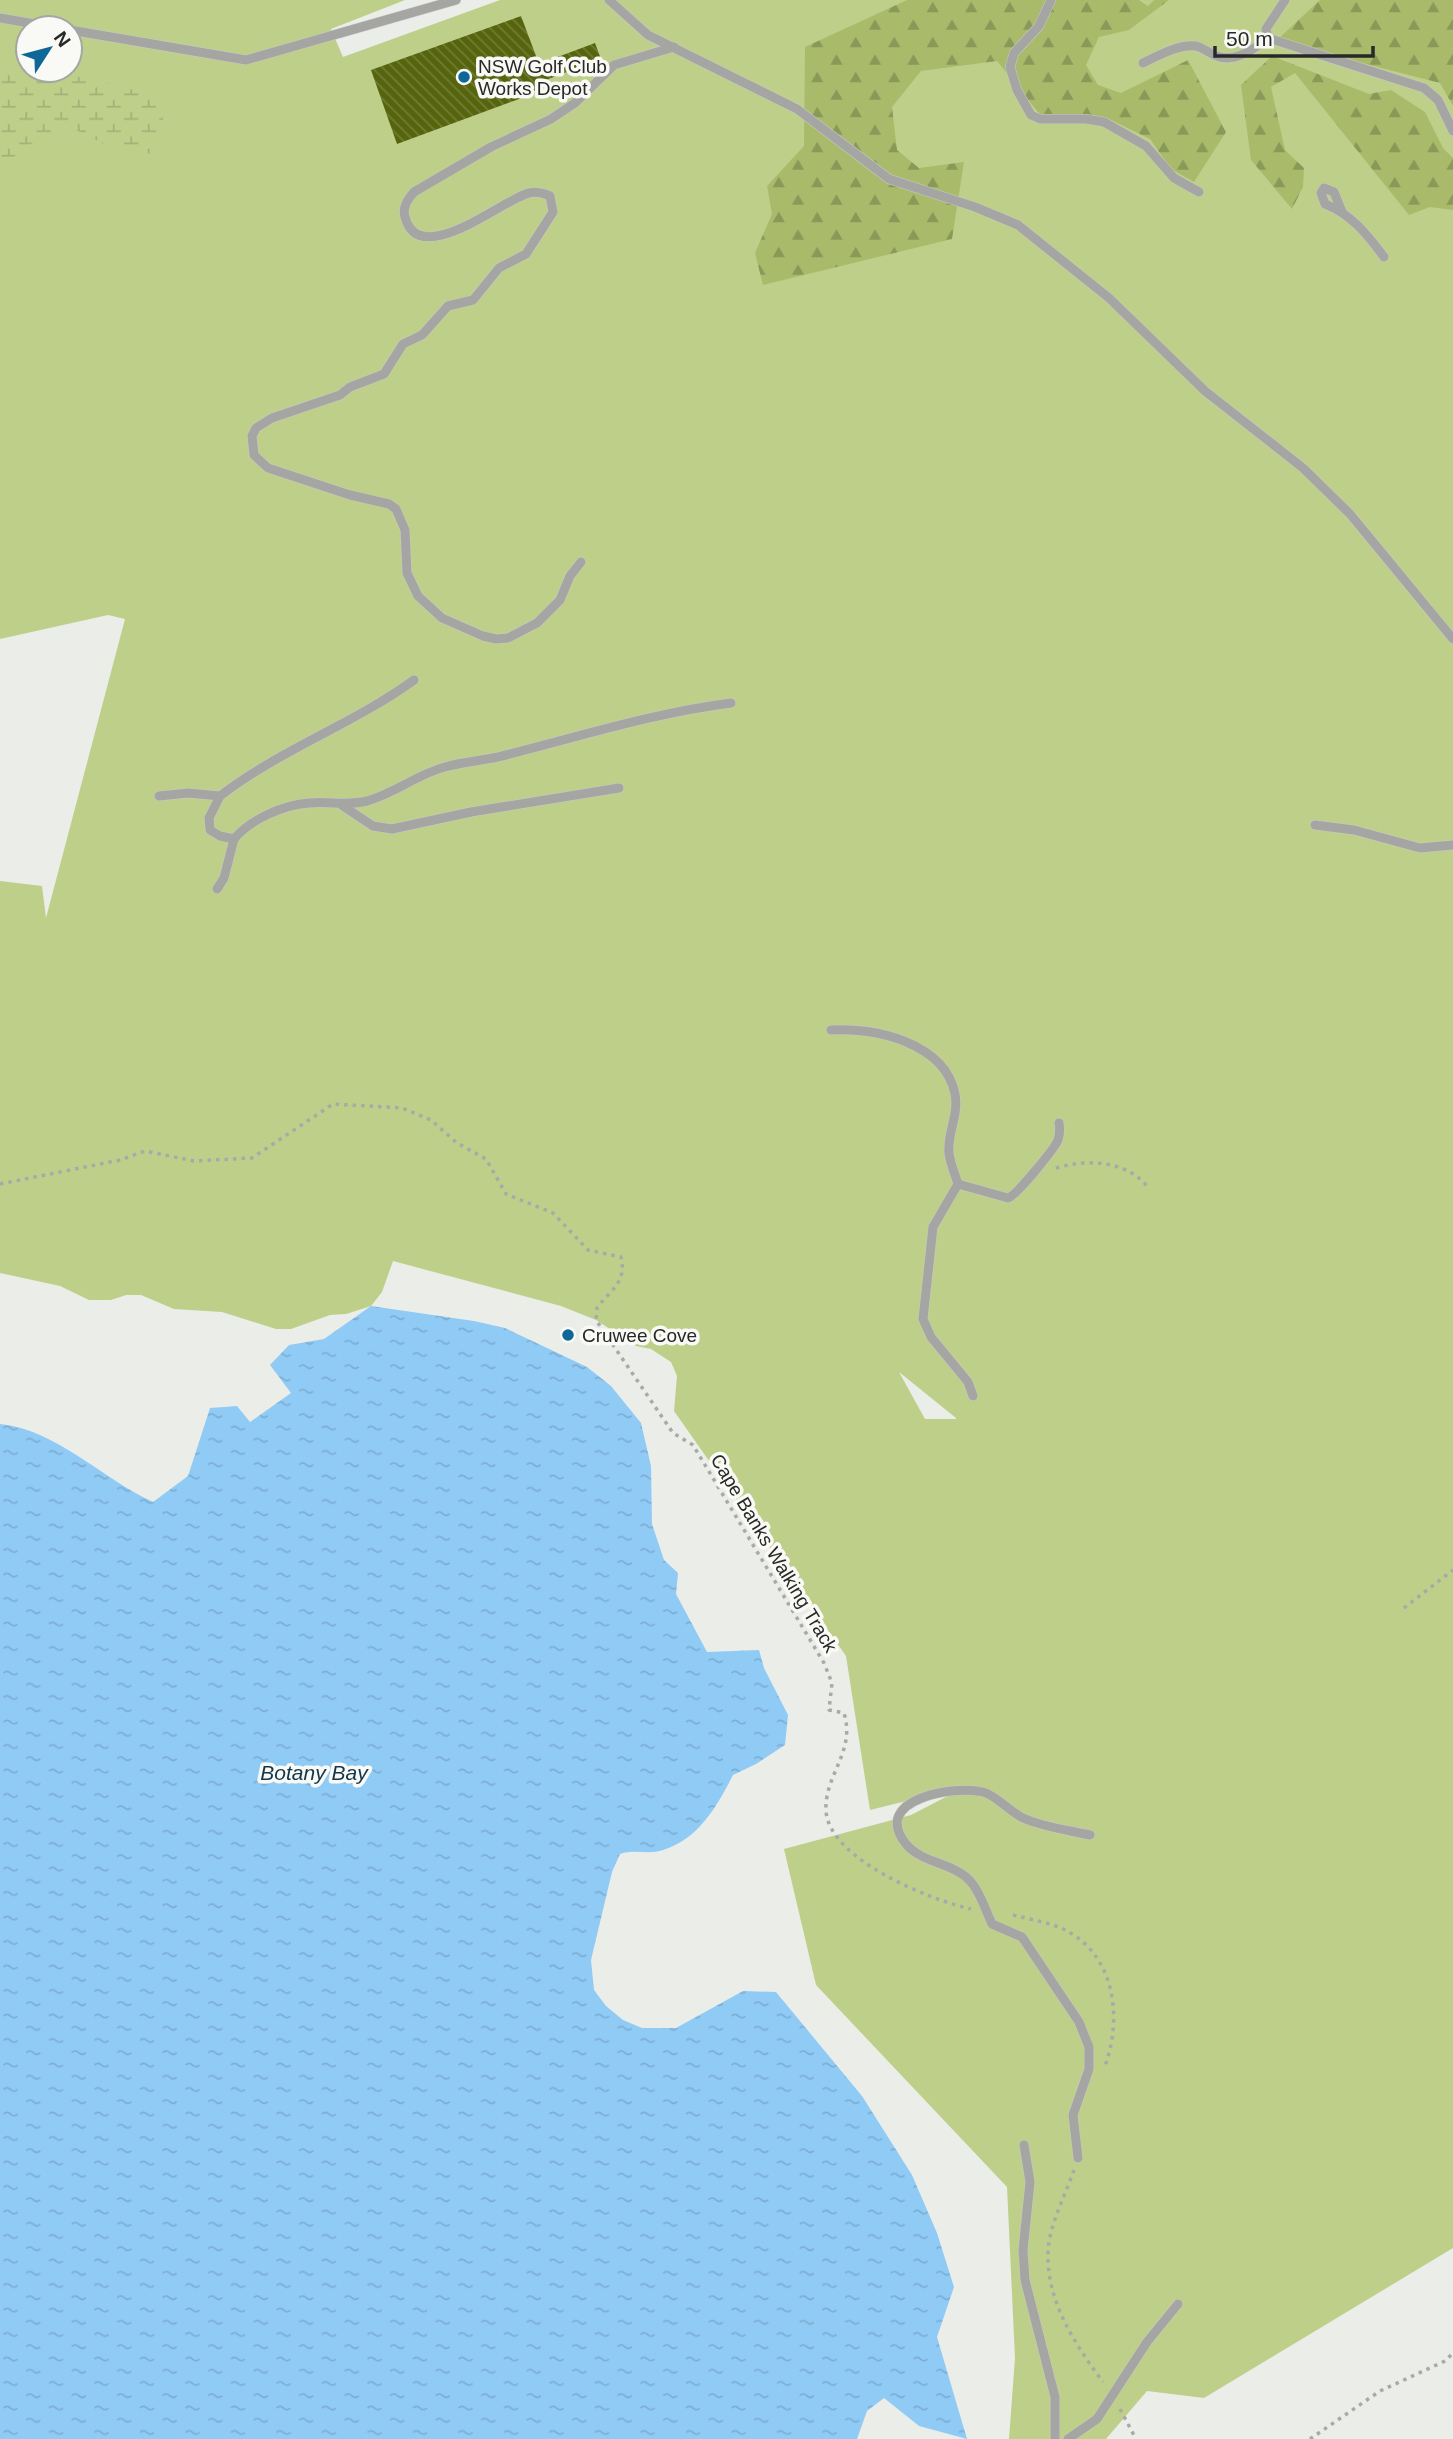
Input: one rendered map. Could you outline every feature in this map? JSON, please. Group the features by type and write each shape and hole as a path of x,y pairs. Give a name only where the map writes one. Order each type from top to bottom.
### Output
{"lane":[{"path":"84,32 246,60 456,0"},
{"path":"609,0 648,35 797,109 889,179 975,207 1018,225 1109,298 1205,391 1303,468 1350,514 1453,639"},
{"path":"1051,0 1039,26 1014,53 1010,67 1017,90 1031,115 1040,119 1086,119 1104,122 1146,146 1174,178 1199,192"},
{"path":"1268,38 1266,29 1285,0"},
{"path":"1143,63 1170,51 1192,46 1217,56 1233,57 1252,50 1268,38"},
{"path":"1268,38 1424,88 1438,100 1453,131"},
{"path":"581,562 570,576 560,600 537,623 508,638 496,639 472,631 442,618 412,586 407,573 405,530 396,509 389,504 350,495 268,468 254,455 252,436 256,428 272,418 340,395 350,387 384,374 404,344 422,335 448,306 473,300 499,268 526,254 553,212 550,196 529,192 467,226 427,236 411,227 405,219 406,202 414,192 491,147 551,119 575,103 614,65 674,47"},
{"path":"1342,212 1365,231 1384,257"},
{"path":"234,839 210,830 209,818 220,796 280,754 345,724 414,680"},
{"path":"217,889 224,878 234,839 240,831 272,812 309,803 344,806 377,797 442,768 731,702"},
{"path":"344,806 358,819 373,827 392,829 471,812 619,788"},
{"path":"159,796 188,793 220,796"},
{"path":"1315,825 1354,830 1420,848 1453,845"},
{"path":"831,1030 870,1030 889,1036 936,1061 955,1092 957,1109 949,1152 958,1184 933,1227 923,1319 931,1337 968,1382 973,1396"},
{"path":"958,1184 1008,1198 1020,1192 1033,1171 1055,1147 1059,1123"},
{"path":"1077,2158 1073,2115 1089,2069 1089,2047 1079,2022 1022,1937 992,1924 966,1877 925,1858 908,1845 898,1826 898,1815 906,1804 941,1794 976,1791 986,1793 1026,1819 1090,1835"},
{"path":"1024,2145 1030,2182 1023,2250 1025,2280 1055,2397 1055,2439"},
{"path":"1068,2439 1097,2419 1152,2334 1178,2304"}],"path":[{"name":"Cape Banks Walking Track","path":"0,1184 59,1174 145,1151 194,1161 252,1158 333,1104 402,1108 431,1120 457,1143 486,1159 506,1195 553,1213 589,1250 621,1257 624,1271 620,1284 597,1308 596,1320 673,1433 693,1445 824,1663 832,1684 829,1710 844,1713 849,1730 826,1810 831,1832 852,1852 886,1874 949,1904 1014,1915 1062,1929 1076,1938 1104,1970 1113,1991 1115,2009 1110,2053 1102,2075"},
{"path":"1033,1171 1046,1171 1084,1162 1129,1170 1147,1186"},
{"path":"1404,1608 1453,1570"},
{"path":"1077,2158 1049,2242 1050,2275 1056,2300 1080,2352"},
{"path":"1310,2439 1380,2391 1445,2361 1453,2353"}],"green space":[{"path":"0,0 405,0 331,29 343,57 500,0 1453,0 1453,2248 1204,2398 1147,2391 1106,2439 1009,2439 1015,2358 1007,2187 816,1985 784,1849 911,1815 967,1786 870,1810 846,1656 674,1411 677,1376 671,1362 651,1349 636,1346 596,1320 561,1306 393,1261 382,1292 371,1306 346,1314 330,1315 291,1329 276,1329 222,1312 174,1309 141,1295 126,1295 111,1300 89,1300 60,1286 0,1273 0,881 42,886 46,918 125,619 108,615 0,639","holes":["899,1372 956,1418 925,1419"]},
{"path":"907,0 1139,0 1148,6 1154,0 1169,0 1129,30 1099,37 1086,65 1098,85 1121,93 1188,60 1226,132 1194,182 1171,169 1150,139 1107,118 1042,117 997,61 921,71 892,107 897,150 919,168 964,162 952,239 763,285 755,253 772,214 767,186 804,146 805,47"},
{"path":"1320,0 1453,0 1453,106 1440,83 1276,41"},
{"path":"1272,56 1369,94 1391,90 1425,112 1443,148 1453,158 1453,210 1430,207 1409,215 1295,73 1271,87 1285,150 1304,168 1303,187 1292,209 1251,160 1241,85"},
{"path":"0,70 14,71 14,84 84,84 85,78 124,87 166,103 157,154 120,152 74,129 35,141 0,167"}],"water":[{"name":"Botany Bay","path":"371,1306 505,1328 587,1367 611,1386 641,1423 651,1466 652,1524 664,1560 678,1573 676,1594 707,1652 759,1650 764,1668 788,1715 785,1745 733,1775 697,1830 676,1845 658,1851 620,1854 612,1872 591,1960 594,1990 606,2006 623,2020 642,2028 676,2028 743,1991 776,1992 862,2096 912,2175 937,2233 954,2287 937,2337 967,2439 919,2426 884,2398 867,2411 857,2439 0,2439 0,1424 41,1435 153,1502 188,1476 210,1408 237,1406 250,1422 291,1393 270,1365 289,1345 324,1339"}],"building":[{"name":"NSW Golf Club Works Depot","path":"521,16 539,64 595,43 601,59 546,80 548,86 529,93 530,95 397,144 371,70"}],"place":[{"name":"NSW Golf Club Works Depot","path":"464,77"},
{"name":"Cruwee Cove","path":"568,1335"}]}
